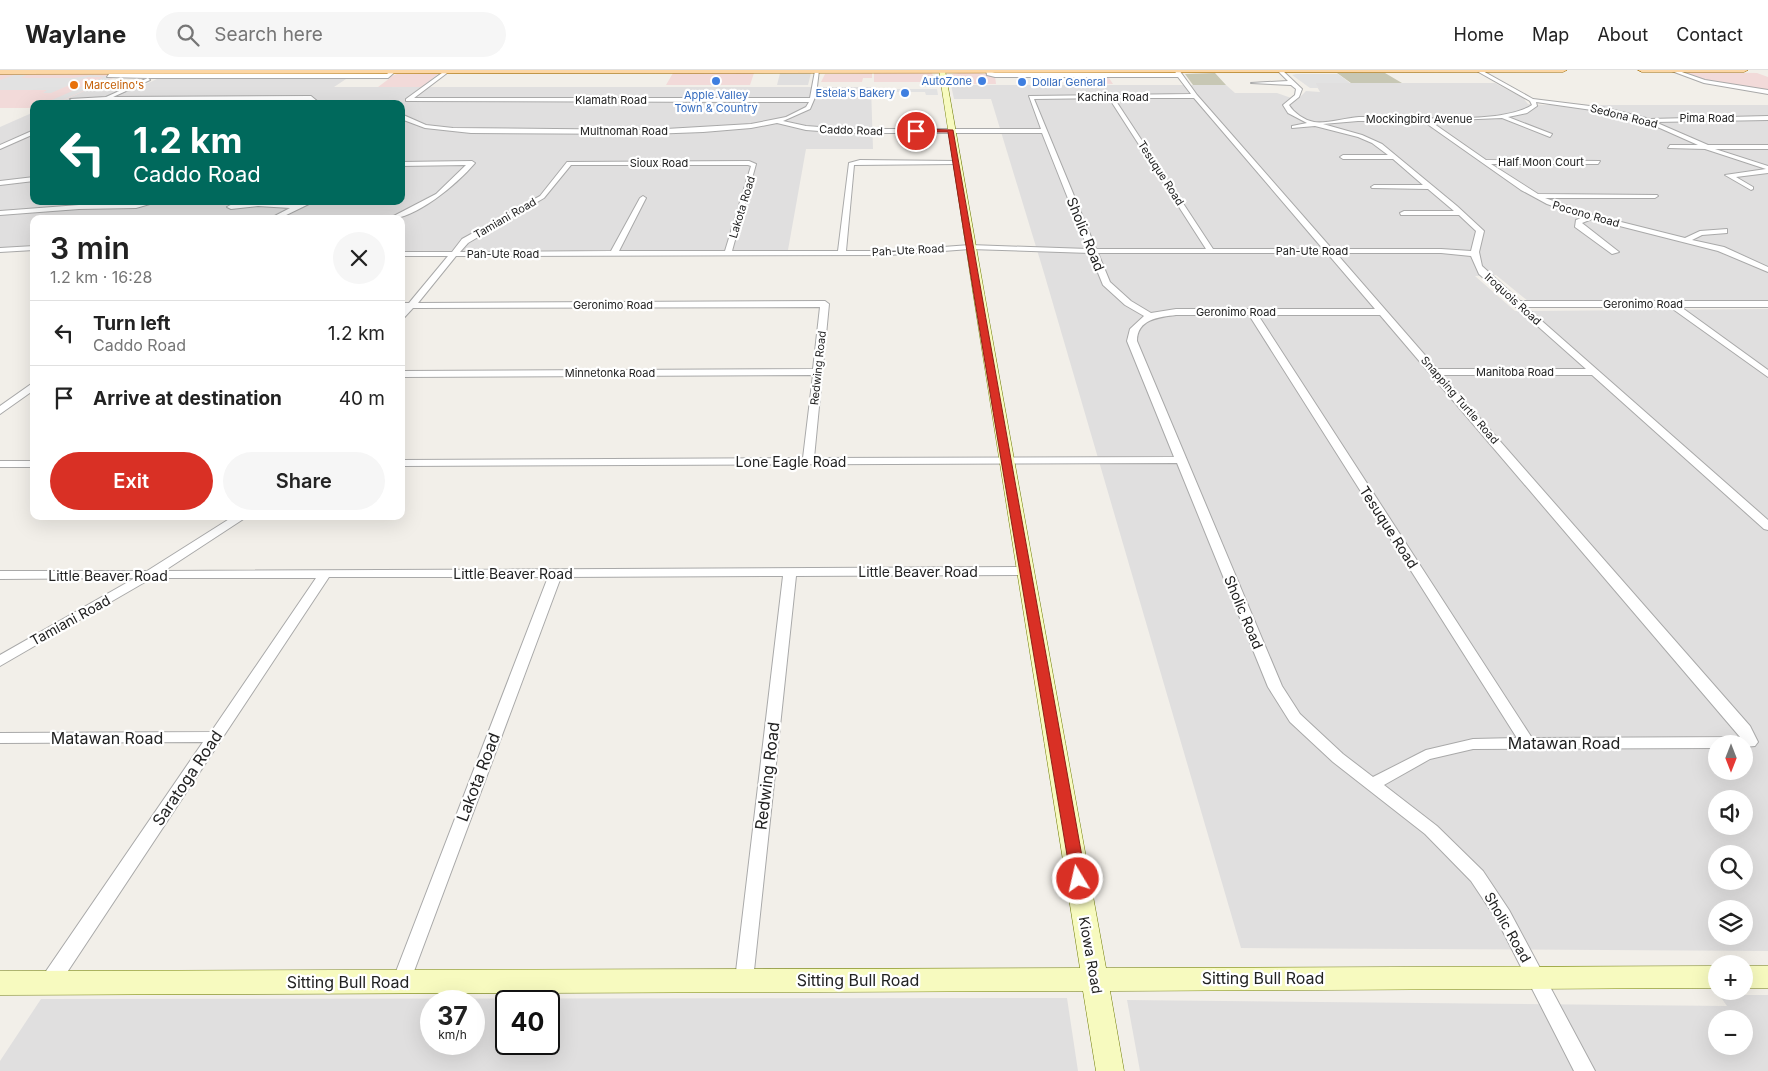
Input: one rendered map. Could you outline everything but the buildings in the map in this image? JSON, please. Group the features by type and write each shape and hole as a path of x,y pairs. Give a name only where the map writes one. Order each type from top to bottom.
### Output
{"main road":[{"path":"0,72 942,70 1178,73 1279,70 1564,70"},
{"path":"1642,70 1744,70"}],"street":[{"name":"Kiowa Road","path":"942,70 950,130 1004,460 1026,571 1110,1071"},
{"path":"1279,70 1300,91 1297,96 1288,101 1287,109 1299,118 1368,139 1393,157 1480,231 1474,254"},
{"path":"1477,70 1532,100"},
{"path":"1671,70 1704,81 1768,92"},
{"path":"109,76 151,78 388,76 394,71"},
{"path":"405,104 448,71"},
{"path":"812,100 817,71"},
{"path":"105,99 164,72"},
{"name":"Snapping Turtle Road","path":"1178,73 1195,96 1745,730"},
{"path":"1254,83 1294,83"},
{"name":"Kachina Road","path":"1031,97 1195,96"},
{"name":"Sholic Road","path":"1031,97 1106,283 1128,303 1150,316"},
{"name":"Tesuque Road","path":"1111,97 1211,251"},
{"path":"72,99 311,98 312,100"},
{"name":"Klamath Road","path":"409,100 812,100"},
{"name":"Multnomah Road","path":"405,121 431,128 471,131 719,130 779,122 808,108 812,100"},
{"name":"Mockingbird Avenue","path":"1294,127 1366,119 1502,118 1529,111 1535,105 1532,100"},
{"name":"Sedona Road","path":"1532,100 1606,110 1646,120 1669,129 1704,147 1768,169"},
{"path":"1502,118 1550,135"},
{"name":"Pima Road","path":"1646,120 1768,118"},
{"name":"Pocono Road","path":"1423,119 1534,196 1591,217 1688,239 1722,249 1768,270"},
{"path":"1624,123 1646,120"},
{"name":"Caddo Road","path":"779,122 828,130 1044,131"},
{"path":"0,147 30,134"},
{"path":"1670,147 1768,147"},
{"path":"1342,157 1393,157"},
{"path":"842,253 851,164 860,162 956,162"},
{"name":"Half Moon Court","path":"1484,162 1598,162"},
{"path":"399,215 438,195 472,163 405,164"},
{"name":"Sioux Road","path":"569,163 749,163"},
{"name":"Tamiani Road","path":"405,313 465,241 542,197 569,163"},
{"name":"Lakota Road","path":"728,253 751,178 754,165 749,163"},
{"path":"1751,188 1728,175 1755,174 1768,169"},
{"path":"0,183 30,180"},
{"path":"1374,187 1430,187"},
{"path":"1534,196 1655,196"},
{"path":"614,254 643,198"},
{"path":"0,213 79,207 149,205"},
{"path":"231,207 249,205"},
{"path":"271,205 298,207"},
{"path":"281,215 303,205"},
{"path":"1404,213 1461,213"},
{"path":"1591,217 1579,222 1578,225 1615,252"},
{"path":"1688,239 1700,233 1724,231"},
{"name":"Pah-Ute Road","path":"405,254 889,253 970,247 1093,251 1441,251 1474,254"},
{"path":"0,250 30,248"},
{"name":"Iroquois Road","path":"1474,254 1474,262 1482,272 1768,526"},
{"name":"Geronimo Road","path":"405,306 825,304"},
{"name":"Redwing Road","path":"808,461 825,304"},
{"name":"Geronimo Road","path":"1519,304 1768,304"},
{"path":"1672,304 1768,374"},
{"name":"Tesuque Road","path":"1251,311 1527,742"},
{"name":"Geronimo Road","path":"1150,316 1176,312 1383,312"},
{"name":"Sholic Road","path":"1150,316 1137,323 1131,332 1132,341 1274,687 1294,718 1338,758 1431,830 1477,876 1503,915 1585,1071"},
{"name":"Minnetonka Road","path":"405,374 818,372"},
{"name":"Manitoba Road","path":"1435,372 1594,372"},
{"path":"0,411 30,388"},
{"name":"Lone Eagle Road","path":"405,462 1181,460"},
{"path":"0,464 30,464"},
{"name":"Tamiani Road","path":"0,661 150,575 236,520"},
{"name":"Little Beaver Road","path":"0,575 1026,571"},
{"name":"Redwing Road","path":"744,980 790,572"},
{"name":"Lakota Road","path":"401,982 556,573"},
{"name":"Saratoga Road","path":"49,983 325,574"},
{"name":"Matawan Road","path":"1374,784 1426,755 1473,744 1527,742 1750,742 1745,730"},
{"name":"Matawan Road","path":"0,738 215,737"},
{"name":"Sitting Bull Road","path":"0,983 1708,977"},
{"path":"1753,977 1768,977"}],"shaded area":[{"path":"1689,72 1757,73 1768,77 1768,91 1704,80 1686,74"},
{"path":"673,73 754,73 750,85 666,85"},
{"path":"780,73 811,73 808,85 777,85"},
{"path":"872,73 872,78 863,78 862,82 821,82 825,74"},
{"path":"874,73 932,73 935,82 874,82"},
{"path":"979,73 995,76 996,84 954,84 952,74"},
{"path":"1215,73 1226,85 1193,85 1185,74"},
{"path":"1337,73 1385,73 1402,83 1351,83"},
{"path":"0,74 122,74 64,100 30,100 30,108 0,108"},
{"path":"397,74 438,74 422,87 378,87 389,77"},
{"path":"1338,74 1350,83 1315,83 1319,88 1310,88 1292,75"},
{"path":"14,75 27,75 20,78 74,78 91,75 114,77 63,100 52,100 104,77 88,77 51,93 43,93 47,90 0,90 0,80"},
{"path":"1067,75 1107,75 1113,84 1072,83"},
{"path":"349,77 334,87 871,87 873,149 806,149 788,250 405,251 405,215 30,215 30,245 0,248 0,127 30,114 30,205 405,205 405,100 64,100 93,87 140,87 159,78"},
{"path":"1315,83 1495,83 1523,98 1528,104 1768,105 1768,300 1528,301 1496,275 1475,276 1515,311 1768,309 1768,951 1241,948 1044,273 991,99 954,99 951,85 1226,85 1235,93 1277,93 1297,100 1306,91 1320,92"},
{"path":"882,89 937,89 938,95 926,95 925,92 876,92"},
{"path":"1753,995 1768,995 1768,1071 1140,1071 1127,1000 1727,1006 1723,1000 1753,1000"},
{"path":"560,998 1067,998 1078,1071 0,1071 0,1061 41,999 420,999 420,1055 485,1055 485,999 495,999 495,1055 560,1055"}],"place":[{"name":"Apple Valley Town & Country","path":"716,81"},
{"name":"AutoZone","path":"982,81"},
{"name":"Dollar General","path":"1022,82"},
{"name":"Marcelino's","path":"74,85"},
{"name":"Estela's Bakery","path":"905,93"}],"route":[{"path":"916,131 950,130 1004,460 1026,571 1078,879"}]}
